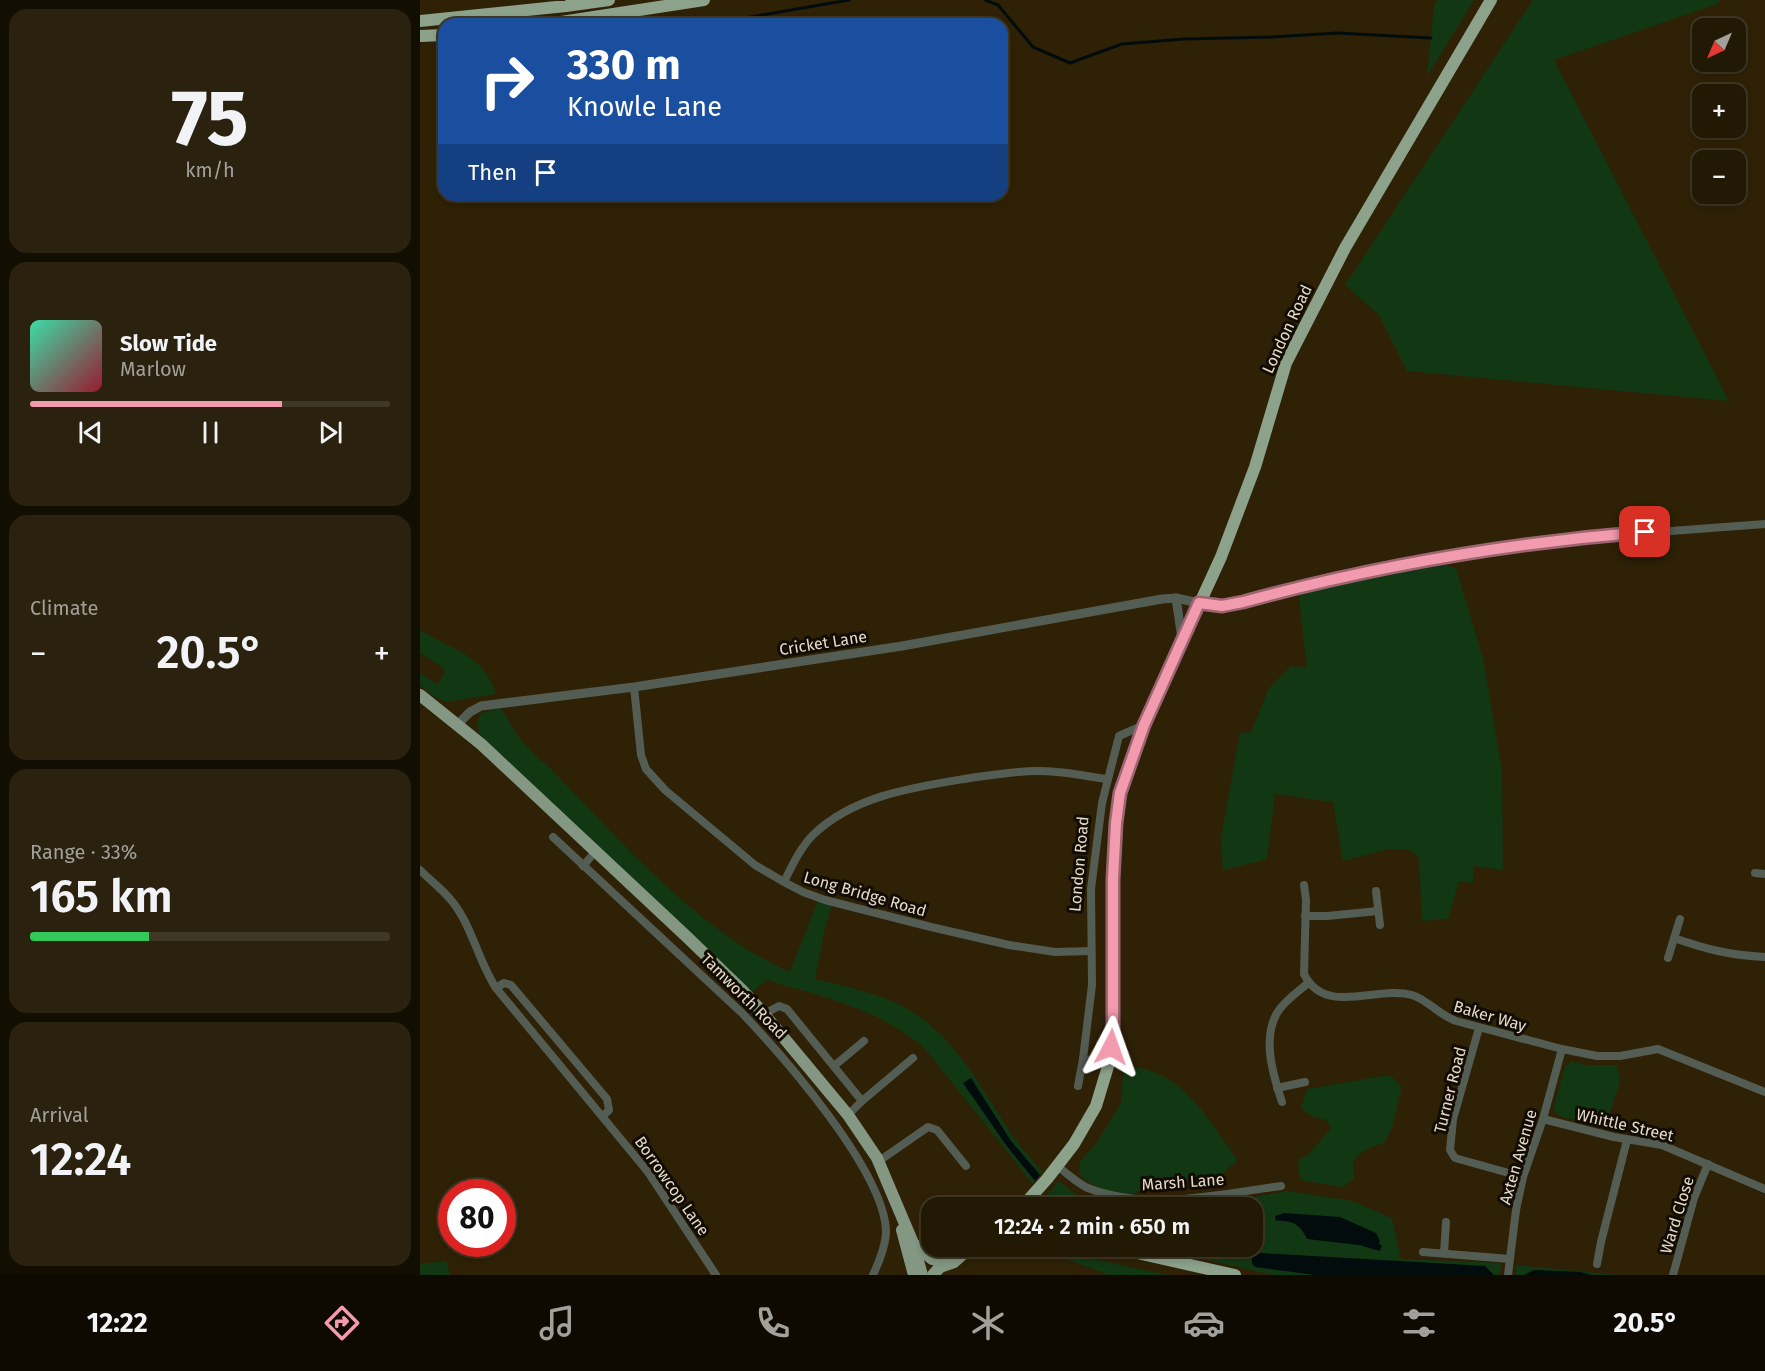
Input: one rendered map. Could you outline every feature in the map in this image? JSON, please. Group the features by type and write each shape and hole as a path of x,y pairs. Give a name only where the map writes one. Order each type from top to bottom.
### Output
{"highway":[{"path":"449,18 609,0"},
{"path":"587,18 704,0"},
{"name":"London Road","path":"1035,1197 1074,1144 1096,1106 1109,1063 1113,1031 1113,879 1116,823 1120,793 1144,725 1221,557 1255,467 1276,392 1294,346 1345,248 1491,0"},
{"path":"420,21 438,19"},
{"path":"420,36 438,35"},
{"path":"1155,1257 1235,1275"}],"main road":[{"name":"Tamworth Road","path":"420,694 481,744 734,982 764,1014 848,1115 878,1159 913,1243 922,1275"},
{"name":"Tamworth Road","path":"900,1211 903,1238 914,1275"},
{"path":"913,1243 932,1259 954,1262"},
{"path":"947,1275 960,1257"},
{"path":"933,1275 940,1267 954,1262"}],"street":[{"path":"1199,603 1222,606 1385,567 1528,544 1625,534 1765,524"},
{"path":"1176,598 1182,639"},
{"name":"Cricket Lane","path":"457,724 481,706 634,687 902,646 1162,599 1176,598 1199,603"},
{"name":"Long Bridge Road","path":"634,687 641,755 646,769 665,790 755,865 784,882 825,900 1009,945 1055,952 1091,951"},
{"name":"London Road","path":"1078,1086 1092,985 1091,889 1106,779 1119,736 1144,725"},
{"path":"784,882 798,855 815,834 849,810 884,795 918,786 1016,771 1057,772 1106,779"},
{"name":"Tamworth Road","path":"553,837 742,1013 828,1116 862,1167 880,1206 886,1230 884,1244 873,1275"},
{"path":"584,866 595,852"},
{"name":"Borrowcop Lane","path":"420,870 451,899 460,912 489,978 496,988 648,1172 714,1272"},
{"path":"1755,873 1765,874"},
{"path":"1282,1102 1271,1060 1270,1038 1273,1023 1282,1006 1308,983 1304,974 1306,900 1304,885"},
{"path":"1376,891 1380,925"},
{"path":"1305,916 1378,911"},
{"path":"1668,958 1680,919"},
{"path":"1674,938 1718,952 1746,957 1765,954"},
{"path":"496,988 504,983 511,985 608,1099 609,1110 603,1116"},
{"name":"Baker Way","path":"1308,983 1323,994 1335,996 1398,993 1411,995 1421,999 1444,1017 1562,1049 1605,1056 1620,1056 1658,1049 1765,1092"},
{"name":"Tamworth Road","path":"764,1014 779,1006 787,1009 862,1101"},
{"name":"Turner Road","path":"1479,1028 1453,1119 1450,1150 1455,1158 1523,1177"},
{"path":"834,1066 864,1041"},
{"name":"Axten Avenue","path":"1508,1273 1516,1210 1523,1177 1543,1119 1562,1049"},
{"path":"848,1115 913,1058"},
{"path":"1083,1059 1109,1063"},
{"path":"1277,1088 1305,1082"},
{"name":"Whittle Street","path":"1543,1119 1627,1140 1662,1145 1765,1189"},
{"path":"862,1167 928,1127 937,1130 966,1166"},
{"path":"1597,1264 1627,1140"},
{"name":"Ward Close","path":"1673,1275 1694,1198 1708,1164"},
{"name":"Marsh Lane","path":"1058,1167 1085,1187 1113,1196 1137,1199 1201,1197 1281,1186"},
{"path":"1444,1253 1446,1222"},
{"path":"1423,1252 1510,1259"},
{"path":"704,1275 714,1272"}],"green space":[{"path":"1437,0 1474,0 1427,76 1434,7"},
{"path":"1533,0 1719,0 1720,3 1554,60 1729,401 1407,371 1379,315 1345,285"},
{"path":"1445,565 1456,568 1483,658 1502,770 1503,870 1474,866 1473,883 1459,881 1448,919 1422,921 1419,858 1409,850 1389,849 1343,861 1333,802 1275,794 1267,858 1223,870 1221,837 1240,733 1251,732 1269,688 1291,666 1307,667 1298,591"},
{"path":"420,630 475,661 491,681 496,694 446,702 433,696 420,685 420,673 438,684 445,672 443,668 420,653"},
{"path":"501,708 518,736 541,762 543,761 658,878 722,932 756,954 790,972 818,900 832,905 815,979 892,1001 921,1018 937,1031 965,1063 1013,1136 1042,1172 1033,1184 925,1049 899,1029 858,1009 768,979 751,993 480,735 477,723 481,713"},
{"path":"1572,1061 1587,1065 1617,1065 1620,1082 1605,1128 1560,1116 1553,1110 1565,1067"},
{"path":"1127,1066 1147,1069 1164,1076 1179,1086 1204,1113 1237,1159 1237,1162 1228,1168 1217,1184 1207,1186 1191,1180 1169,1181 1164,1179 1137,1192 1122,1194 1098,1187 1079,1174 1080,1162 1098,1141 1121,1103 1123,1073"},
{"path":"1391,1076 1402,1087 1392,1128 1384,1143 1367,1149 1356,1157 1353,1161 1354,1179 1343,1187 1300,1180 1298,1160 1309,1154 1331,1128 1326,1120 1313,1117 1301,1108 1307,1089"},
{"path":"1059,1181 1079,1197 1049,1197 1048,1194"},
{"path":"1287,1191 1352,1201 1392,1218 1401,1259 1501,1263 1500,1275 1273,1275 1195,1257 1233,1259 1234,1257 1263,1257 1263,1197 1254,1197"},
{"path":"1061,1257 1088,1257 1167,1275 1109,1275"},
{"path":"446,1261 450,1275 420,1275 420,1264"},
{"path":"1516,1265 1616,1275 1516,1275"}],"shaded area":[{"path":"971,1078 1011,1141 1040,1175 1035,1181 1006,1145 963,1083"},
{"path":"1284,1213 1340,1217 1376,1233 1379,1244 1382,1245 1380,1251 1359,1245 1307,1239 1295,1224 1276,1221 1275,1216"},
{"path":"1263,1253 1485,1266 1494,1275 1315,1275 1255,1267 1252,1257 1263,1257"},
{"path":"1534,1270 1581,1272 1591,1275 1524,1275"}],"waterway":[{"path":"745,18 849,0"},
{"path":"985,0 998,5 1033,47 1070,63 1122,44 1184,39 1338,33 1431,38"}],"route":[{"path":"1111,1047 1113,1031 1113,879 1120,793 1144,725 1199,603 1222,606 1385,567 1454,555 1528,544 1645,532"}]}
